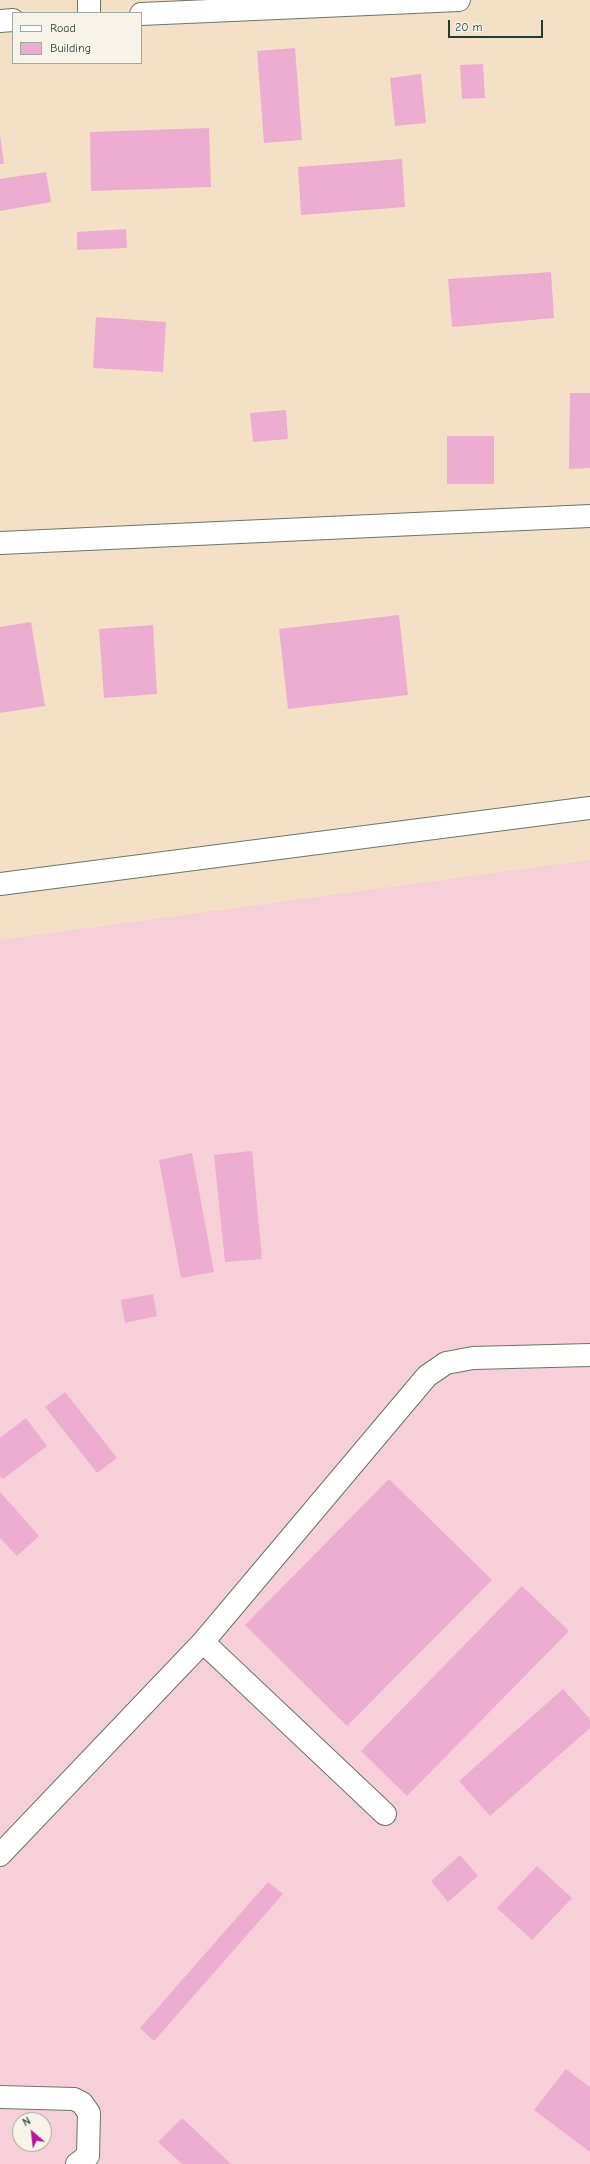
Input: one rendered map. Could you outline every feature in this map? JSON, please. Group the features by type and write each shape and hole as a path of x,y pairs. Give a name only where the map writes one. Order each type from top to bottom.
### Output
{"street":[{"path":"89,0 89,12"},
{"path":"142,14 459,0"},
{"path":"0,21 12,20"},
{"path":"0,543 590,516"},
{"path":"0,884 590,808"},
{"path":"0,1855 203,1642 427,1376 446,1363 473,1358 590,1355"},
{"path":"203,1642 385,1814"},
{"path":"0,2097 74,2099 82,2103 89,2113 88,2156 77,2164"}],"shaded area":[{"path":"590,860 590,2164 0,2164 0,940"}],"building":[{"path":"295,48 302,140 264,143 257,51"},
{"path":"483,64 485,98 462,99 460,65"},
{"path":"421,74 426,123 395,126 390,78"},
{"path":"209,128 211,187 91,191 90,132"},
{"path":"0,135 4,164 0,164"},
{"path":"402,159 405,207 301,215 298,167"},
{"path":"46,172 51,202 0,211 0,179"},
{"path":"126,229 127,248 77,250 77,232"},
{"path":"551,272 554,318 452,327 448,279"},
{"path":"96,317 166,322 163,372 93,368"},
{"path":"570,393 590,393 590,468 569,469"},
{"path":"286,410 288,439 253,442 250,413"},
{"path":"447,436 494,436 494,484 447,484"},
{"path":"399,615 408,695 288,709 279,629"},
{"path":"31,622 45,706 0,713 0,627"},
{"path":"153,625 157,694 104,698 99,629"},
{"path":"252,1151 262,1259 225,1262 214,1155"},
{"path":"192,1153 214,1272 181,1278 159,1160"},
{"path":"153,1294 157,1316 125,1323 121,1300"},
{"path":"65,1392 117,1458 97,1473 45,1407"},
{"path":"26,1418 47,1446 3,1479 0,1476 0,1438"},
{"path":"389,1479 492,1580 347,1726 245,1625"},
{"path":"0,1492 39,1536 17,1556 0,1538"},
{"path":"522,1586 569,1631 407,1796 361,1751"},
{"path":"563,1689 590,1719 590,1728 490,1816 459,1781"},
{"path":"460,1855 478,1876 448,1902 431,1881"},
{"path":"537,1866 572,1898 532,1940 497,1908"},
{"path":"268,1882 283,1894 154,2041 140,2028"},
{"path":"566,2069 590,2087 590,2152 534,2110"},
{"path":"182,2118 231,2164 182,2164 158,2142"}]}
